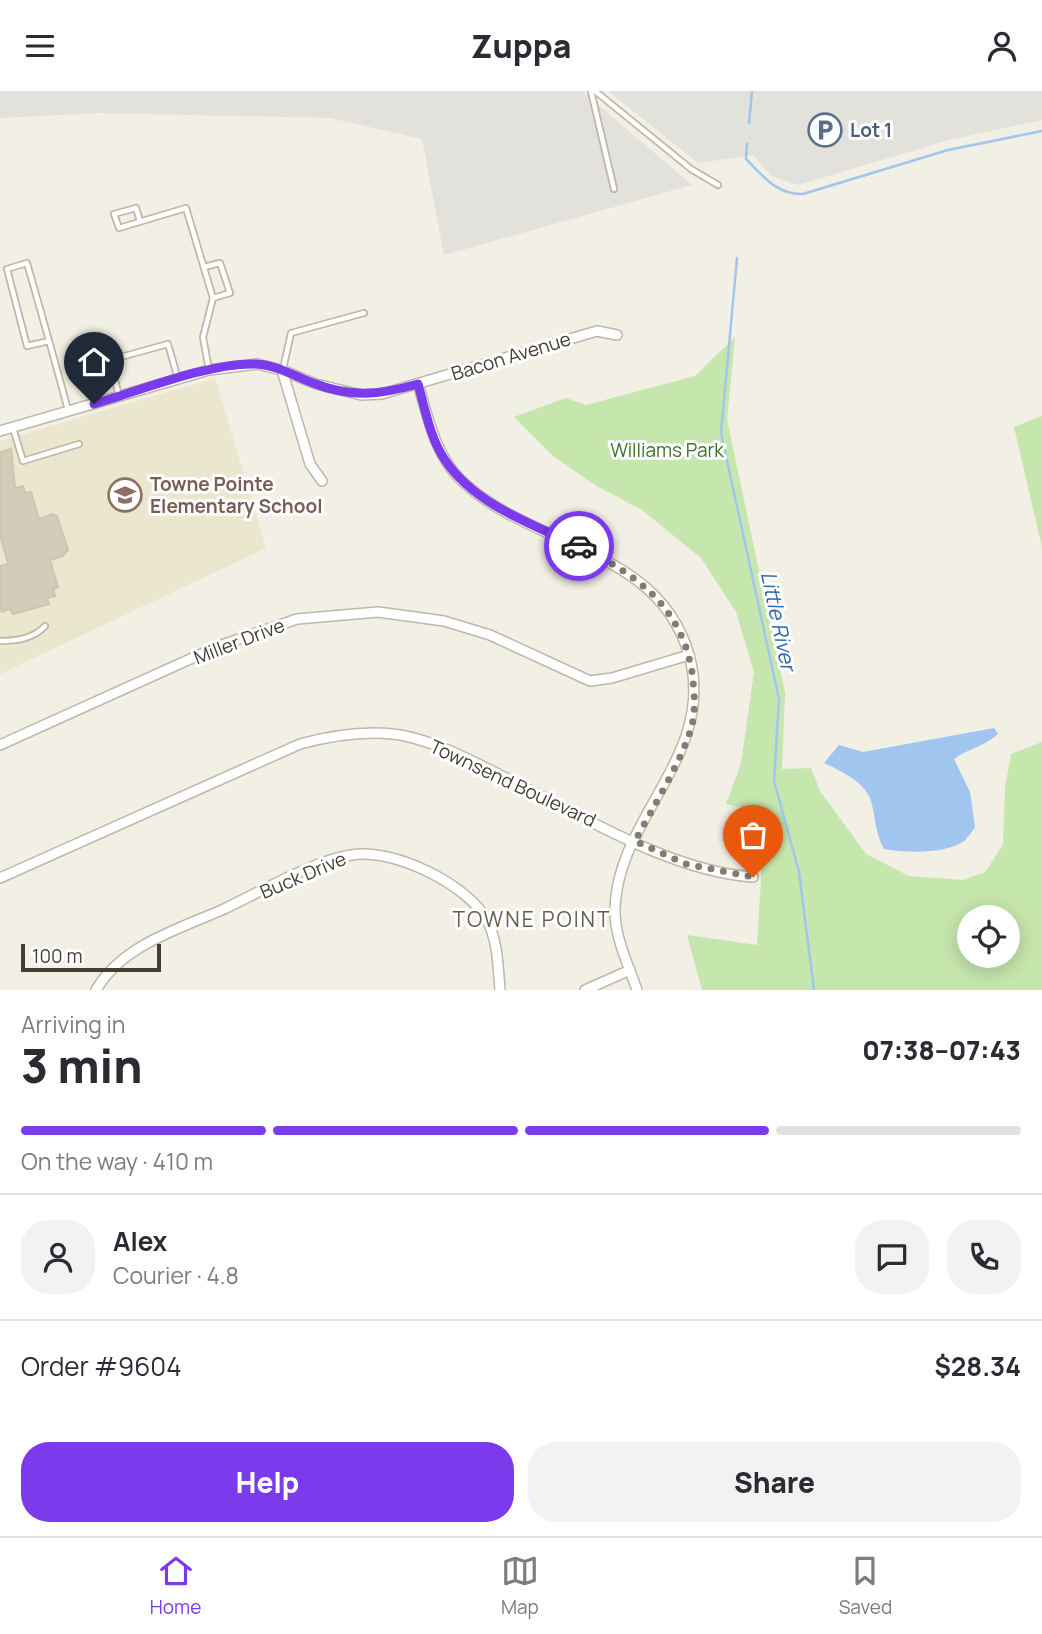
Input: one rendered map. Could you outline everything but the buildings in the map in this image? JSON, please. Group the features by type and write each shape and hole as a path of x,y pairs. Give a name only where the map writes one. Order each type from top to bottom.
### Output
{"street":[{"name":"Bacon Avenue","path":"0,431 209,370 257,364 282,370 316,384 361,395 382,394 597,331 617,335"},
{"path":"282,370 310,464 322,481"},
{"path":"418,384 434,438 444,459 460,479 494,505 634,576 658,597 672,615 689,655 695,694 691,726 622,871 615,909 618,932 637,990"},
{"name":"Miller Drive","path":"0,745 219,646 297,619 378,612 444,621 490,635 590,681 623,675 689,655"},
{"name":"Townsend Boulevard","path":"0,878 300,744 348,734 404,736 434,744 686,864 753,877"},
{"name":"Buck Drive","path":"96,990 116,964 147,944 327,862 366,853 403,861 453,887 476,905 493,933 500,990"},
{"path":"585,990 630,970"}],"lane":[{"path":"593,91 691,169 718,185"},
{"path":"593,91 614,189"},
{"path":"140,221 136,208 114,214 119,228 186,208 213,298 203,337 209,370"},
{"path":"49,341 27,346 7,269 27,263 69,411"},
{"path":"204,267 220,263 230,293 213,298"},
{"path":"282,370 291,333 364,313"},
{"path":"120,396 110,360 168,344 178,379"},
{"path":"13,427 23,461 79,444"},
{"path":"0,641 17,641 39,633 45,627"}],"shaded area":[{"path":"0,91 582,91 692,185 444,255 422,139 330,118 99,113 0,118"},
{"name":"Lot 1","path":"608,91 1042,91 1042,120 949,140 798,185 771,176 753,155 698,163"},
{"name":"Towne Pointe Elementary School","path":"215,378 266,548 0,674 0,441"}],"green space":[{"name":"Williams Park","path":"735,337 727,420 785,693 782,769 811,768 820,791 866,854 909,876 963,880 985,872 1003,845 1005,788 1011,754 1042,742 1042,990 702,990 687,935 757,945 761,881 759,811 726,804 741,764 754,672 736,612 701,558 642,510 595,485 553,456 514,417 566,398 586,405 695,376"},
{"path":"1042,416 1042,547 1014,427"}],"water":[{"path":"994,728 998,734 993,738 954,759 970,792 975,827 964,841 947,848 914,852 884,849 866,791 849,777 824,763 839,745 863,752"}],"waterway":[{"name":"Little River","path":"749,123 752,91"},
{"path":"747,144 746,159 765,178 778,188 803,194 948,150 1042,131"},
{"name":"Little River","path":"737,258 721,433 779,699 774,781 799,872 814,990"}],"way so far":[{"path":"579,546 634,576 658,597 672,615 689,655 695,694 691,726 635,841 686,864 753,877"}],"place":[{"name":"Lot 1","path":"825,130"},
{"name":"Towne Pointe Elementary School","path":"125,495"}],"district":[{"name":"TOWNE POINT","path":"532,920"}],"route":[{"path":"94,404 209,370 242,364 270,366 316,384 361,395 382,394 418,384 434,438 444,459 460,479 494,505 579,546"}]}
